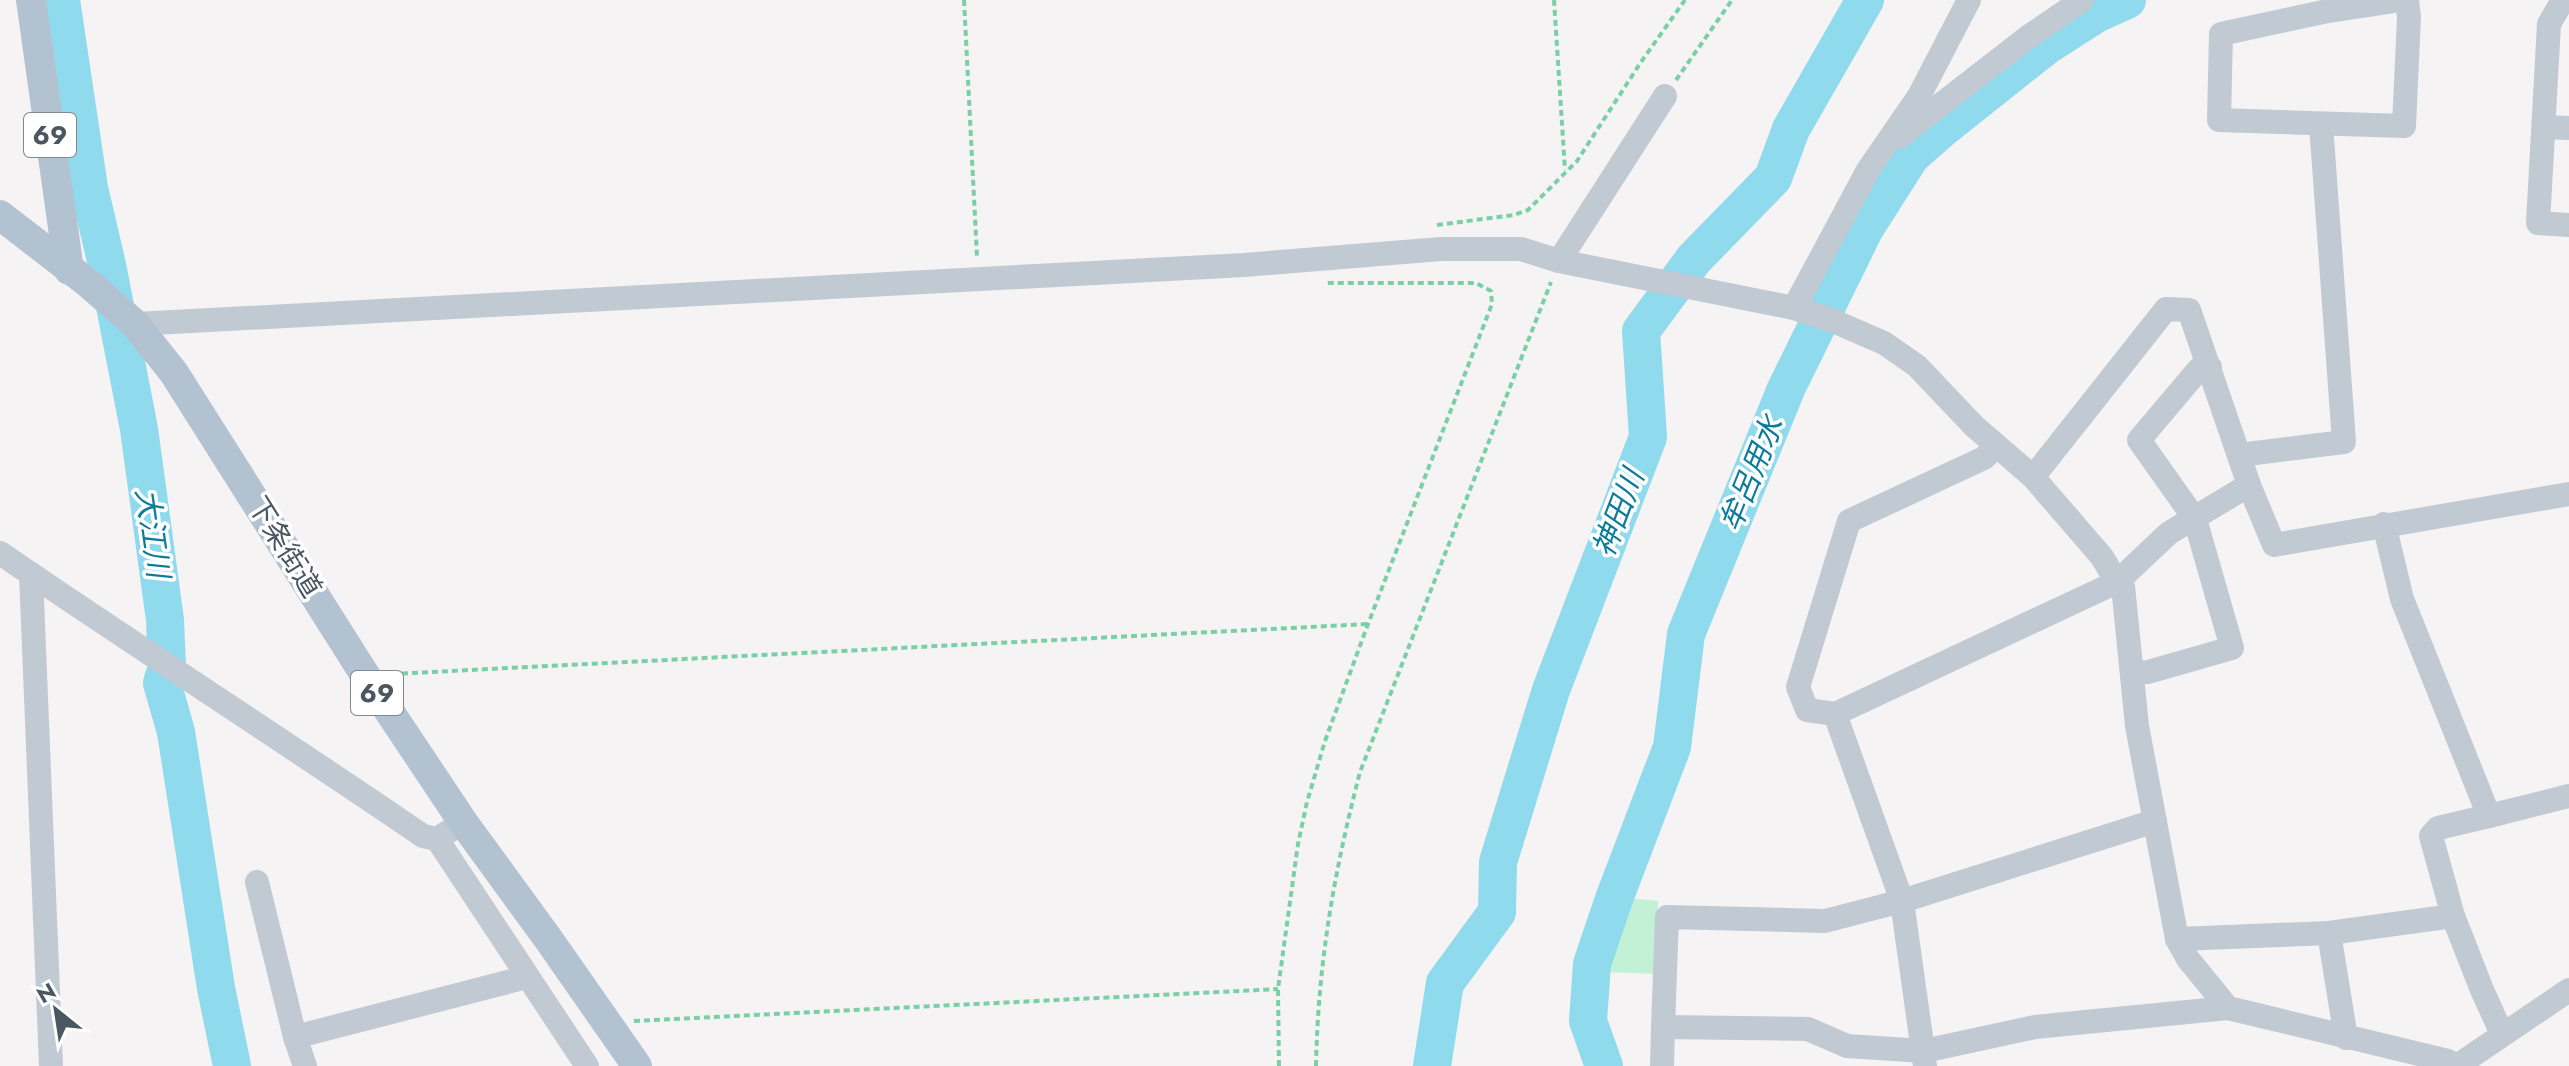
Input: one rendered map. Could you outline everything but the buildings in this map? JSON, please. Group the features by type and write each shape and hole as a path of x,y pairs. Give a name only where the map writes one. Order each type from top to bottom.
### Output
{"main road":[{"name":"69","path":"31,0 79,276"},
{"name":"下条街道","path":"0,215 79,276 153,344 184,386 365,675 463,822 637,1066"}],"street":[{"path":"1798,310 1868,170 1919,96 1969,0"},
{"path":"1886,144 1919,123 2028,37 2082,0"},
{"path":"2404,0 2409,17 2404,126 2219,120 2221,34 2323,12 2404,0"},
{"path":"2563,0 2549,24 2538,223 2569,225"},
{"path":"1565,262 1665,96"},
{"path":"2239,455 2344,442 2321,124"},
{"path":"2544,127 2569,128"},
{"path":"130,320 978,280 1244,265 1441,249 1521,249 1565,262 1765,301 1831,320 1884,343 1917,366 1996,446 2033,477 2123,586 2137,726 2177,939 2188,959 2228,1008"},
{"path":"2033,477 2166,309 2189,310 2249,485 2274,545 2569,494"},
{"path":"2132,673 2148,672 2232,648 2195,519 2139,440 2199,369 2210,367"},
{"path":"1996,446 1984,458 1849,521 1798,687 1807,710 1835,714 2117,582 2169,533 2249,485"},
{"path":"2384,524 2402,599 2489,816"},
{"path":"0,553 423,836 437,839 587,1066"},
{"path":"31,574 51,1066"},
{"path":"1835,714 1902,901 1925,1058"},
{"path":"2502,1034 2453,916 2431,836 2438,828 2569,796"},
{"path":"1662,1066 1667,917 1825,921 1902,901 2155,821"},
{"path":"437,839 463,822"},
{"path":"257,882 305,1066"},
{"path":"2177,939 2329,933 2453,916"},
{"path":"2329,933 2346,1038"},
{"path":"295,1037 522,970 549,940"},
{"path":"1663,1027 1808,1029 1847,1046 1925,1058 2035,1027 2228,1008 2448,1061 2455,1066 2502,1034 2565,1002"}],"path":[{"path":"964,0 978,280"},
{"path":"1554,0 1565,170"},
{"path":"1437,225 1514,215 1528,210 1577,161 1685,0"},
{"path":"1665,96 1732,0"},
{"path":"1316,1066 1317,1014 1329,909 1341,843 1360,772 1565,262"},
{"path":"1279,1066 1278,989 1298,844 1307,802 1325,741 1368,624 1492,304 1491,291 1476,283 1323,283"},
{"path":"365,675 1368,624"},
{"path":"611,1027 642,1019 1278,989"}],"green space":[{"path":"1629,898 1658,901 1655,974 1606,972 1606,959"}],"waterway":[{"name":"大江川","path":"61,0 89,188 139,429 165,620 167,667 162,683 176,732 216,988 232,1066"},
{"name":"神田川","path":"1432,1066 1445,983 1497,912 1498,862 1551,690 1648,437 1641,331 1694,259 1773,178 1791,129 1865,0"},
{"name":"牟呂用水","path":"1604,1066 1588,1021 1592,964 1672,747 1686,634 1786,389 1865,228 1911,156 2046,46 2096,14 2127,0"}]}
